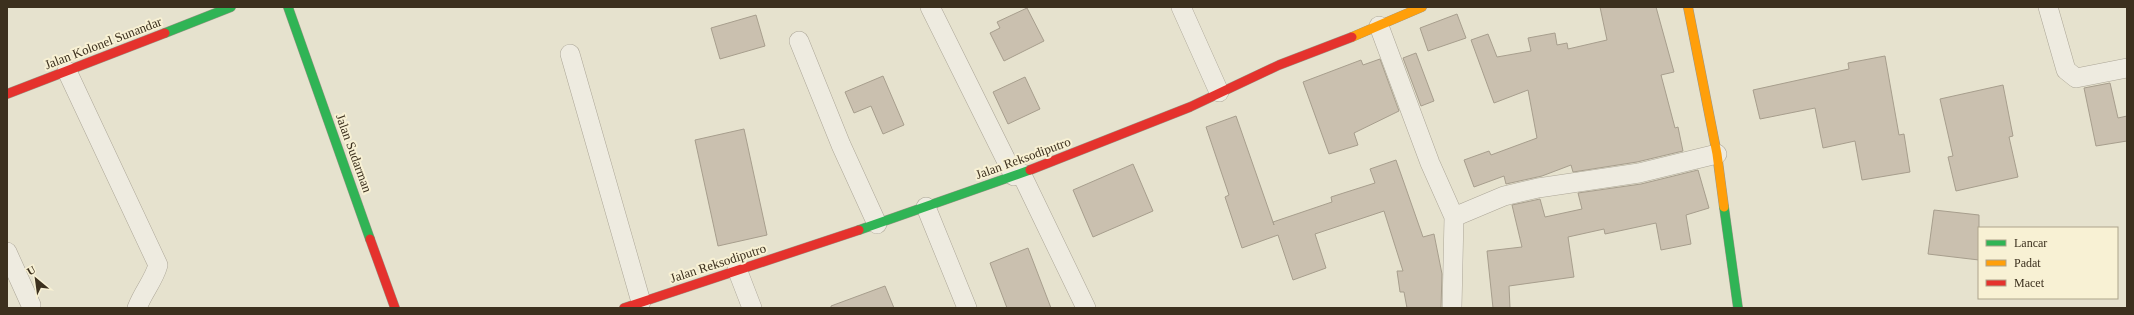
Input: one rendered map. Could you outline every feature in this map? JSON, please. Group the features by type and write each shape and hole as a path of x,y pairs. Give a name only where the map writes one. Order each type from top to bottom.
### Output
{"street":[{"name":"Jalan Kolonel Sunandar","path":"7,94 231,7"},
{"name":"Jalan Sudarman","path":"288,7 395,308"},
{"path":"930,7 1086,308"},
{"path":"1181,7 1219,92"},
{"path":"1688,7 1717,154 1738,308"},
{"path":"2048,7 2065,66 2072,76 2076,78 2127,68"},
{"name":"Jalan Reksodiputro","path":"633,305 737,269 877,224 1018,175 1190,107 1219,92 1279,66 1380,26 1418,8"},
{"path":"1380,26 1430,163 1454,217 1452,308"},
{"path":"799,41 841,145 877,224"},
{"path":"570,54 633,305"},
{"path":"67,71 158,264 156,275 147,285 137,308"},
{"path":"1454,217 1504,196 1538,188 1639,173 1717,154"},
{"path":"926,206 967,308"},
{"path":"7,252 31,305"},
{"path":"737,269 752,308"}],"building":[{"path":"1600,7 1656,7 1674,72 1661,75 1675,128 1678,127 1683,151 1637,162 1573,172 1571,165 1542,176 1506,184 1504,176 1474,187 1464,160 1489,151 1491,155 1537,138 1528,90 1494,103 1471,40 1488,34 1497,57 1531,51 1528,38 1555,33 1557,45 1567,43 1568,49 1607,40"},
{"path":"1027,8 1044,41 1004,61 990,33 1000,28 997,22"},
{"path":"1457,14 1466,38 1428,51 1420,28"},
{"path":"756,15 765,46 720,59 711,28"},
{"path":"1416,53 1434,101 1421,106 1403,58"},
{"path":"1885,56 1899,135 1904,134 1910,172 1862,180 1855,141 1823,148 1815,108 1760,119 1753,90 1849,69 1848,63"},
{"path":"1380,59 1399,111 1354,133 1358,145 1329,154 1303,82 1361,60 1363,65"},
{"path":"883,76 904,125 883,134 871,106 854,113 845,92"},
{"path":"1025,77 1040,109 1008,124 993,92"},
{"path":"2110,83 2118,118 2127,116 2127,141 2096,146 2084,88"},
{"path":"2003,85 2013,136 2009,137 2018,177 1956,191 1948,157 1953,156 1940,99"},
{"path":"1236,116 1274,225 1273,222 1332,202 1331,197 1375,183 1370,169 1396,160 1423,237 1434,234 1442,274 1441,308 1407,308 1404,292 1400,292 1397,271 1403,271 1384,211 1315,234 1326,268 1293,280 1278,235 1242,248 1225,197 1229,195 1206,127"},
{"path":"744,129 767,235 718,246 695,140"},
{"path":"1133,164 1153,211 1093,237 1073,190"},
{"path":"1698,170 1709,208 1686,215 1691,244 1661,250 1656,223 1605,234 1604,229 1568,237 1574,277 1509,286 1510,308 1493,308 1487,251 1522,247 1512,205 1540,199 1545,217 1582,209 1578,193 1641,184"},
{"path":"1934,210 1979,215 1978,260 1928,254"},
{"path":"1028,248 1051,308 1007,308 990,263"},
{"path":"885,286 894,308 831,308 831,306"}],"traffic: fast":[{"path":"165,33 231,7"},
{"path":"288,7 370,239"},
{"path":"859,230 1030,170"},
{"path":"1724,207 1738,308"}],"traffic: slow":[{"path":"1352,37 1422,7"},
{"path":"1688,7 1717,154 1724,207"}],"traffic: jam":[{"path":"7,94 165,33"},
{"path":"1030,170 1190,107 1279,65 1352,37"},
{"path":"624,308 859,230"},
{"path":"370,239 395,308"}]}
